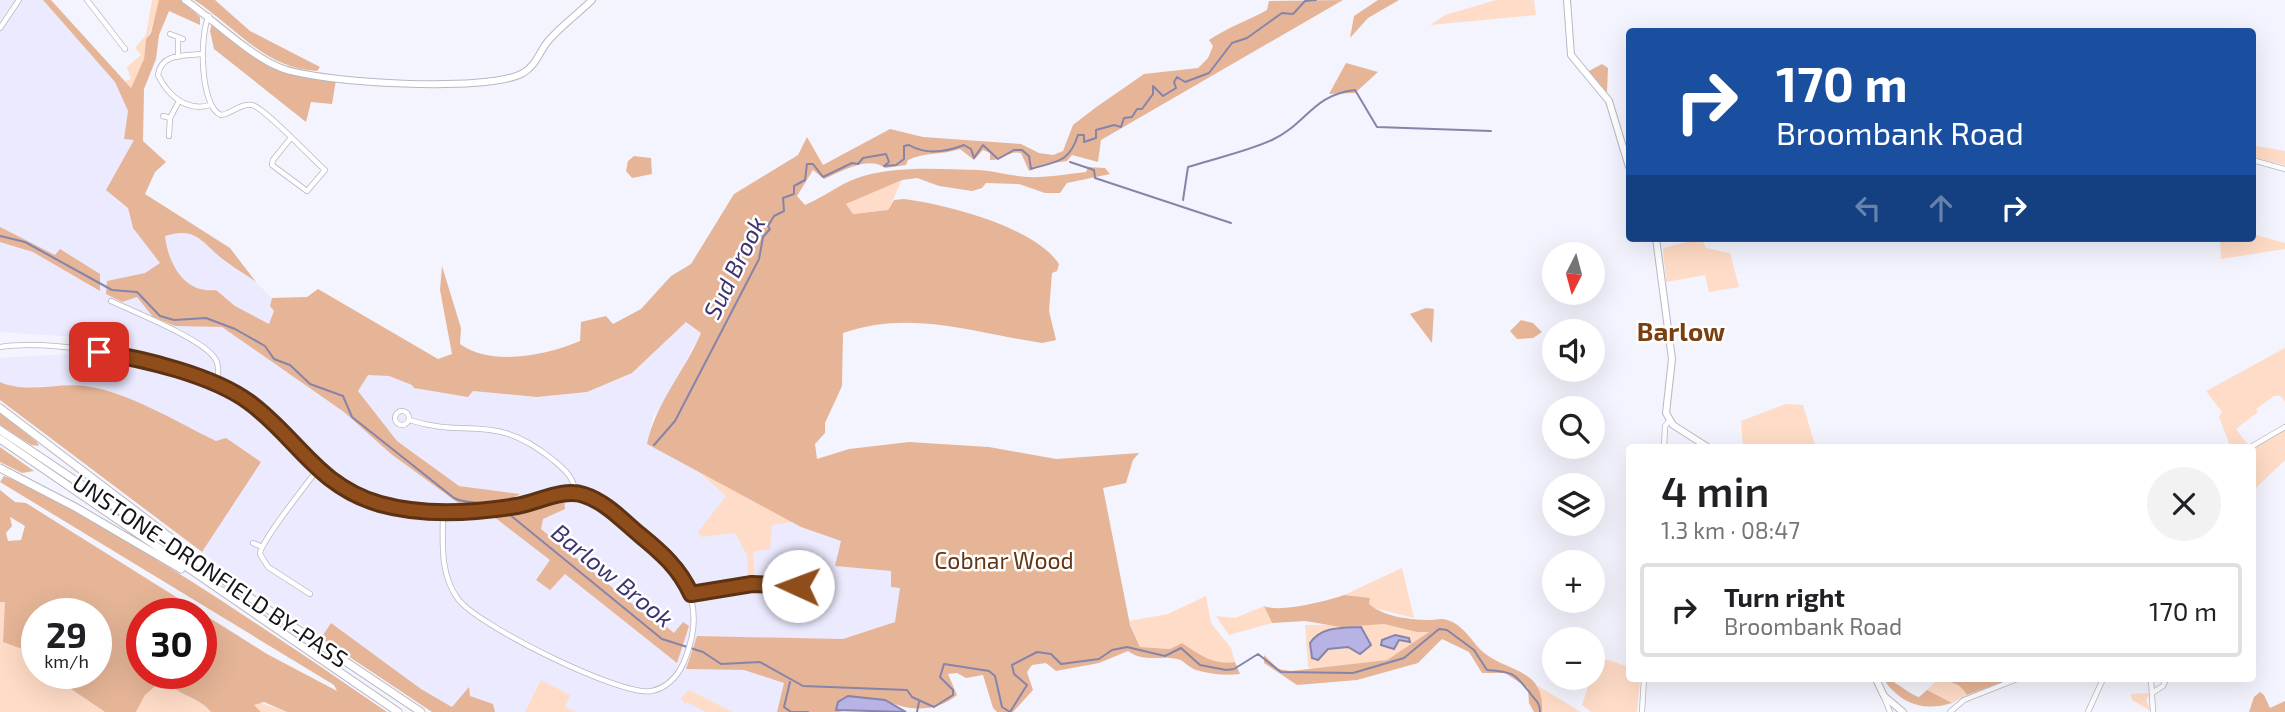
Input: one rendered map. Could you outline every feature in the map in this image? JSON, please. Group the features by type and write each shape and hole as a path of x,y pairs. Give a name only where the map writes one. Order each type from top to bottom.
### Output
{"highway":[{"path":"0,408 237,586"},
{"name":"UNSTONE-DRONFIELD BY-PASS","path":"0,430 237,586 421,712"},
{"name":"UNSTONE-DRONFIELD BY-PASS","path":"0,439 398,712"},
{"path":"0,468 48,491 215,588"}],"main road":[{"path":"186,0 278,67 299,73 376,84 473,82 521,75 528,70 550,39 592,0"},
{"path":"1567,0 1571,55 1609,101 1626,157"},
{"path":"1657,242 1672,359 1665,405 1670,421 1703,444"},
{"path":"1877,682 1884,696 1903,712"}],"street":[{"path":"0,28 19,0"},
{"path":"87,0 125,49"},
{"path":"209,16 203,27 202,54 211,105 217,113 226,115 246,105 254,105 325,170 305,191 273,166 272,160 290,139"},
{"path":"170,34 180,38 178,57"},
{"path":"202,54 163,62 158,75 179,102 197,107 211,105"},
{"path":"169,136 170,118 179,102"},
{"path":"163,116 170,118"},
{"path":"2256,161 2285,169"},
{"path":"111,300 211,354 218,365 217,384"},
{"path":"0,347 22,343 115,354 217,384 258,409 317,470 345,490 379,504 406,510 494,509 576,493 604,505 669,560 681,574 691,594 694,622 679,672 661,688 630,691 595,677 483,622 458,599 445,570 443,511"},
{"path":"409,420 447,427 488,428 515,435 533,444 566,471 575,483 576,493"},
{"path":"1664,444 1665,426 1670,421"},
{"path":"2256,444 2285,427"},
{"path":"310,594 268,566 260,554 260,546 317,470"},
{"path":"253,543 260,546"},
{"path":"691,594 752,584 798,586"},
{"path":"1642,712 1644,682"},
{"path":"1950,712 1964,700 2009,682"},
{"path":"2088,712 2102,682"},
{"path":"2151,682 2153,712"},
{"path":"2152,693 2165,682"},
{"path":"1884,696 1890,712"}],"shaded area":[{"path":"0,0 43,0 115,82 128,111 124,139 134,140 128,208 133,228 160,263 145,273 107,281 137,296 153,316 175,326 222,327 344,412 391,454 465,508 508,501 519,494 459,486 397,441 358,391 368,375 389,376 414,388 468,397 473,391 537,397 587,392 632,373 686,322 701,333 653,417 647,444 801,527 841,541 836,566 892,571 900,588 896,622 843,639 697,636 686,669 744,670 785,683 777,712 495,712 492,704 470,696 469,688 453,707 421,689 331,623 321,638 202,552 260,462 226,438 216,442 145,406 88,386 12,387 0,382 0,358 70,354 103,362 94,346 75,337 0,332"},
{"path":"152,0 160,0 146,39 144,59 131,88 125,81 131,79 127,67 141,55 135,48 146,35"},
{"path":"1496,0 1534,0 1536,15 1430,25 1445,15"},
{"path":"2256,146 2285,151 2285,165 2256,158"},
{"path":"902,180 888,210 853,214 846,204"},
{"path":"180,231 198,237 227,263 256,282 272,298 270,306 274,311 270,324 235,306 216,290 204,292 190,286 175,270 166,251 164,236"},
{"path":"2256,235 2285,243 2285,249 2221,259 2220,242 2256,242"},
{"path":"1686,242 1703,242 1706,248 1730,253 1739,287 1709,292 1705,275 1666,282 1663,248"},
{"path":"2285,348 2285,402 2281,396 2274,396 2236,429 2247,444 2229,444 2219,417 2222,412 2206,391"},
{"path":"1786,404 1803,405 1815,444 1743,444 1741,421"},
{"path":"2285,430 2285,460 2256,488 2256,447"},
{"path":"699,472 793,522 772,525 770,549 753,552 755,579 748,580 747,555 735,533 702,537 698,532 726,496"},
{"path":"1402,568 1414,618 1374,608 1369,604 1370,599 1344,595"},
{"path":"1206,596 1211,623 1231,648 1235,662 1213,660 1182,643 1170,649 1140,647 1129,621 1168,614"},
{"path":"0,602 5,602 21,636 21,689 71,689 105,712 0,712"},
{"path":"1264,606 1272,623 1229,635 1216,616 1235,618"},
{"path":"1384,624 1431,631 1387,660 1314,669 1308,667 1305,625","holes":["1310,643 1365,647 1353,651 1348,647 1328,649 1318,660 1312,658"]},
{"path":"1605,659 1626,666 1626,682 1640,682 1637,712 1591,712 1582,705 1587,690 1605,690"},
{"path":"541,680 570,695 565,707 576,712 525,712"},
{"path":"1935,682 1950,682 1961,687 1967,695 1952,703 1927,690"},
{"path":"1538,686 1581,712 1542,712"},
{"path":"152,689 174,689 200,702 211,712 136,712 145,695"},
{"path":"689,690 733,712 706,712 687,702 685,704 681,698"},
{"path":"2150,693 2146,700 2151,711 2132,700 2131,694"},
{"path":"259,702 287,712 261,712 253,705"}],"green space":[{"name":"Cobnar Wood","path":"43,0 51,0 131,88 144,59 146,39 151,33 159,0 181,0 200,17 200,25 169,11 159,35 156,59 144,89 143,141 166,162 155,172 145,194 230,248 256,282 193,235 176,233 165,236 174,266 187,282 205,290 216,290 235,306 269,324 274,311 270,306 272,298 307,297 318,289 438,359 452,354 440,290 442,266 461,328 460,344 473,351 503,357 552,351 580,341 581,322 606,316 613,324 641,309 671,276 691,264 734,194 798,155 807,137 823,165 890,129 923,137 1021,144 1039,153 1053,155 1063,151 1073,125 1095,108 1144,74 1198,68 1208,58 1213,46 1209,40 1267,10 1269,1 1343,0 1101,140 1098,162 1072,155 1067,161 1042,165 1029,171 1021,153 990,160 990,153 983,150 974,160 960,149 914,157 908,160 906,165 885,168 878,164 862,164 824,179 813,170 797,196 805,205 858,178 894,170 979,170 1034,177 1086,172 1088,167 1105,168 1110,174 1067,183 1060,193 1045,193 1019,184 986,183 982,188 972,191 939,186 917,178 902,180 846,204 853,214 888,210 894,200 921,202 965,212 1010,228 1030,239 1059,264 1057,271 1052,273 1049,311 1056,340 1042,343 918,323 869,326 843,333 842,386 825,423 825,433 815,444 817,459 849,449 909,442 989,447 1056,459 1139,453 1133,460 1126,483 1103,488 1130,625 1140,647 1170,649 1182,643 1213,660 1235,662 1240,674 1207,673 1193,669 1180,660 1140,657 1128,651 1099,663 1056,671 1046,663 1032,665 1027,672 1033,690 1013,712 997,712 993,708 983,675 966,678 957,673 948,674 957,695 941,705 913,708 885,700 836,710 842,712 777,712 784,683 744,670 686,669 697,636 843,639 895,622 900,588 891,587 891,571 835,566 841,541 801,527 647,444 657,414 701,333 686,322 632,373 587,392 537,397 473,391 468,397 414,388 389,376 368,375 358,391 397,441 459,486 520,494 508,501 465,508 391,454 344,412 222,327 175,326 153,317 137,297 122,302 106,294 107,281 145,273 160,263 133,228 128,208 106,190 134,140 124,139 128,111 115,82"},
{"path":"194,0 215,0 250,31 320,67 317,71 281,63 251,44"},
{"path":"1378,0 1399,0 1368,18 1350,38 1354,16"},
{"path":"212,23 269,67 336,80 332,104 311,102 306,122 214,49 210,31"},
{"path":"1346,63 1378,72 1355,93 1329,94"},
{"path":"1602,64 1608,68 1607,92 1587,72"},
{"path":"634,156 651,158 652,174 632,178 626,171 628,161"},
{"path":"0,227 55,255 60,249 100,274 100,291 33,252 0,242"},
{"path":"1426,308 1434,309 1432,343 1410,314"},
{"path":"1521,320 1533,323 1542,332 1533,338 1517,339 1510,331"},
{"path":"0,382 20,387 86,386 119,394 216,441 226,438 261,462 202,552 0,400"},
{"path":"0,413 39,446 31,445 0,425"},
{"path":"0,447 34,471 22,473 0,462"},
{"path":"4,476 85,516 164,564 228,605 387,712 287,712 264,702 254,705 261,712 211,712 200,702 175,689 217,689 217,623 267,654 337,691 334,685 217,614 217,598 191,598 0,482"},
{"path":"0,490 15,502 26,503 178,598 126,598 126,689 152,689 145,695 136,712 105,712 71,689 112,689 112,598 21,598 21,648 3,642 5,602 0,602","holes":["10,517 25,526 21,540 8,541 6,533 12,526"]},
{"path":"564,498 565,509 543,519 541,529 648,617 651,614 674,633 683,622 689,626 677,663 565,574 550,590 536,580 550,560 489,513"},
{"path":"1344,595 1370,598 1369,604 1398,617 1453,622 1463,629 1483,652 1531,679 1538,687 1542,712 1534,712 1529,703 1528,688 1505,673 1482,673 1469,652 1442,639 1418,663 1357,680 1297,685 1264,663 1264,655 1278,669 1291,671 1387,660 1429,632 1417,632 1384,624 1341,627 1305,621 1272,623 1264,606 1292,607"},
{"path":"331,623 421,689 452,707 469,687 470,696 493,704 495,712 432,712 321,638"},
{"path":"1885,682 1894,682 1919,697 1927,690 1952,703 1932,707 1913,704"},
{"path":"1950,682 2002,682 1967,695"},
{"path":"2260,692 2270,708 2285,701 2285,712 2249,712 2254,697"}],"water":[{"path":"1361,627 1371,645 1360,654 1348,647 1328,649 1318,660 1312,658 1310,643 1320,633"},
{"path":"1395,635 1409,638 1410,642 1399,640 1394,649 1381,645 1382,640"},
{"path":"848,696 885,700 906,712 836,710 838,702"}],"waterway":[{"name":"Sud Brook","path":"654,445 675,421 759,259 763,237 770,229 768,226 774,216 784,211 783,198 794,194 794,186 805,180 807,164 813,164 823,177 852,163 858,164 863,158 886,154 889,162 884,166 896,165 904,159 904,146 909,145 936,151 964,145 971,149 974,158 983,145 998,159 1014,150 1022,150 1029,156 1031,169 1055,162 1071,151 1078,135 1084,135 1084,142 1096,138 1096,130 1114,125 1121,127 1124,118 1132,117 1137,109 1142,109 1153,94 1153,86 1163,96 1176,88 1174,82 1177,77 1185,82 1209,73 1232,43 1247,38 1282,13 1293,14 1305,1 1316,0"},
{"path":"1183,200 1188,167 1272,140 1294,126 1319,104 1341,93 1355,90 1377,127 1491,131"},
{"path":"1070,162 1094,170 1095,178 1231,223"},
{"name":"Barlow Brook","path":"0,236 25,242 112,290 137,292 160,316 174,320 206,318 235,329 265,346 274,359 290,365 310,384 343,396 352,417 454,498 499,507"},
{"name":"Barlow Brook","path":"504,510 662,639 703,652 721,664 760,662 803,686 907,690 912,697 934,707 953,695 953,690 940,677 944,664 989,671 995,676 1002,707 1010,712 1027,685 1014,674 1012,665 1037,652 1051,654 1061,664 1099,659 1112,650 1127,647 1165,656 1181,648 1200,665 1226,670 1234,669 1258,654 1281,672 1353,673 1404,658 1439,629 1447,630 1474,650 1487,670 1516,677 1537,701 1540,712"},
{"path":"790,682 784,707 791,712 808,712"},
{"path":"917,712 919,702"}],"district":[{"name":"Barlow","path":"1681,332"}],"route":[{"path":"99,352 188,374 234,392 258,409 330,480 357,496 379,504 406,510 470,511 515,506 576,493 604,505 669,560 681,574 691,594 752,584 798,586"}]}
